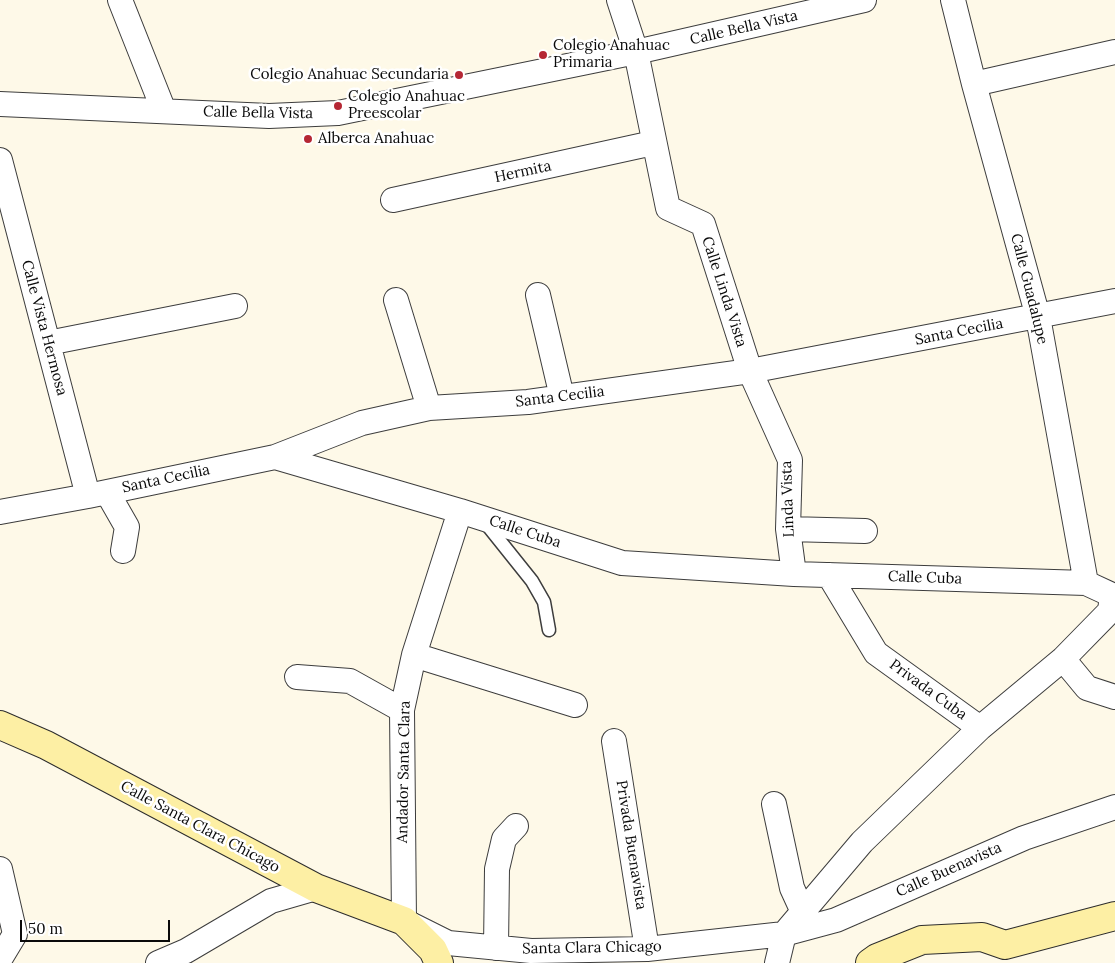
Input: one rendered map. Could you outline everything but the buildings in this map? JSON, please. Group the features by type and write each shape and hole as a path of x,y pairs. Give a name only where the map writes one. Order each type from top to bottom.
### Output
{"street":[{"path":"120,0 164,110"},
{"name":"Calle Linda Vista","path":"619,0 636,52 653,143 668,208 703,224 750,371"},
{"name":"Calle Bella Vista","path":"0,104 269,116 338,113 636,52 864,0"},
{"name":"Calle Guadalupe","path":"953,0 1038,317 1086,583"},
{"path":"974,84 1115,52"},
{"name":"Hermita","path":"393,200 653,143"},
{"name":"Calle Vista Hermosa","path":"1,169 48,343 97,494 127,527 123,550"},
{"path":"538,296 562,398"},
{"path":"396,300 429,408"},
{"name":"Santa Cecilia","path":"0,512 275,457 362,423 429,408 528,402 750,371 1115,301"},
{"path":"48,343 235,306"},
{"name":"Linda Vista","path":"750,371 790,460 788,529 794,574"},
{"name":"Calle Cuba","path":"275,457 460,511 622,563 794,574 1086,583 1112,596 1110,611 1063,659 980,728 862,842 784,934"},
{"name":"Andador Santa Clara","path":"404,921 402,710 414,656 460,511"},
{"path":"788,529 865,531"},
{"name":"Privada Cuba","path":"829,575 876,653 980,728"},
{"path":"414,656 575,705"},
{"path":"1063,659 1087,688 1115,697"},
{"path":"297,676 350,681 402,710"},
{"name":"Calle Santa Clara Chicago","path":"0,725 46,746 316,888 404,921"},
{"name":"Privada Buenavista","path":"614,741 647,949"},
{"path":"774,804 792,888 803,912"},
{"name":"Calle Buenavista","path":"784,934 836,920 1024,838 1115,807"},
{"path":"496,948 497,869 504,839 516,826"},
{"path":"0,870 15,934 0,959"},
{"path":"158,963 186,951 271,901 316,888"},
{"path":"870,963 877,958 922,940 982,937 1005,945 1115,916"},
{"path":"404,921 433,950 440,963"},
{"name":"Santa Clara Chicago","path":"404,921 448,943 531,951 647,949 784,934"},
{"path":"777,963 784,934"}],"lane":[{"path":"482,518 532,581 544,602 549,630"}],"place":[{"name":"Colegio Anahuac Primaria","path":"543,55"},
{"name":"Colegio Anahuac Secundaria","path":"459,75"},
{"name":"Colegio Anahuac Preescolar","path":"338,106"},
{"name":"Alberca Anahuac","path":"308,139"}]}
